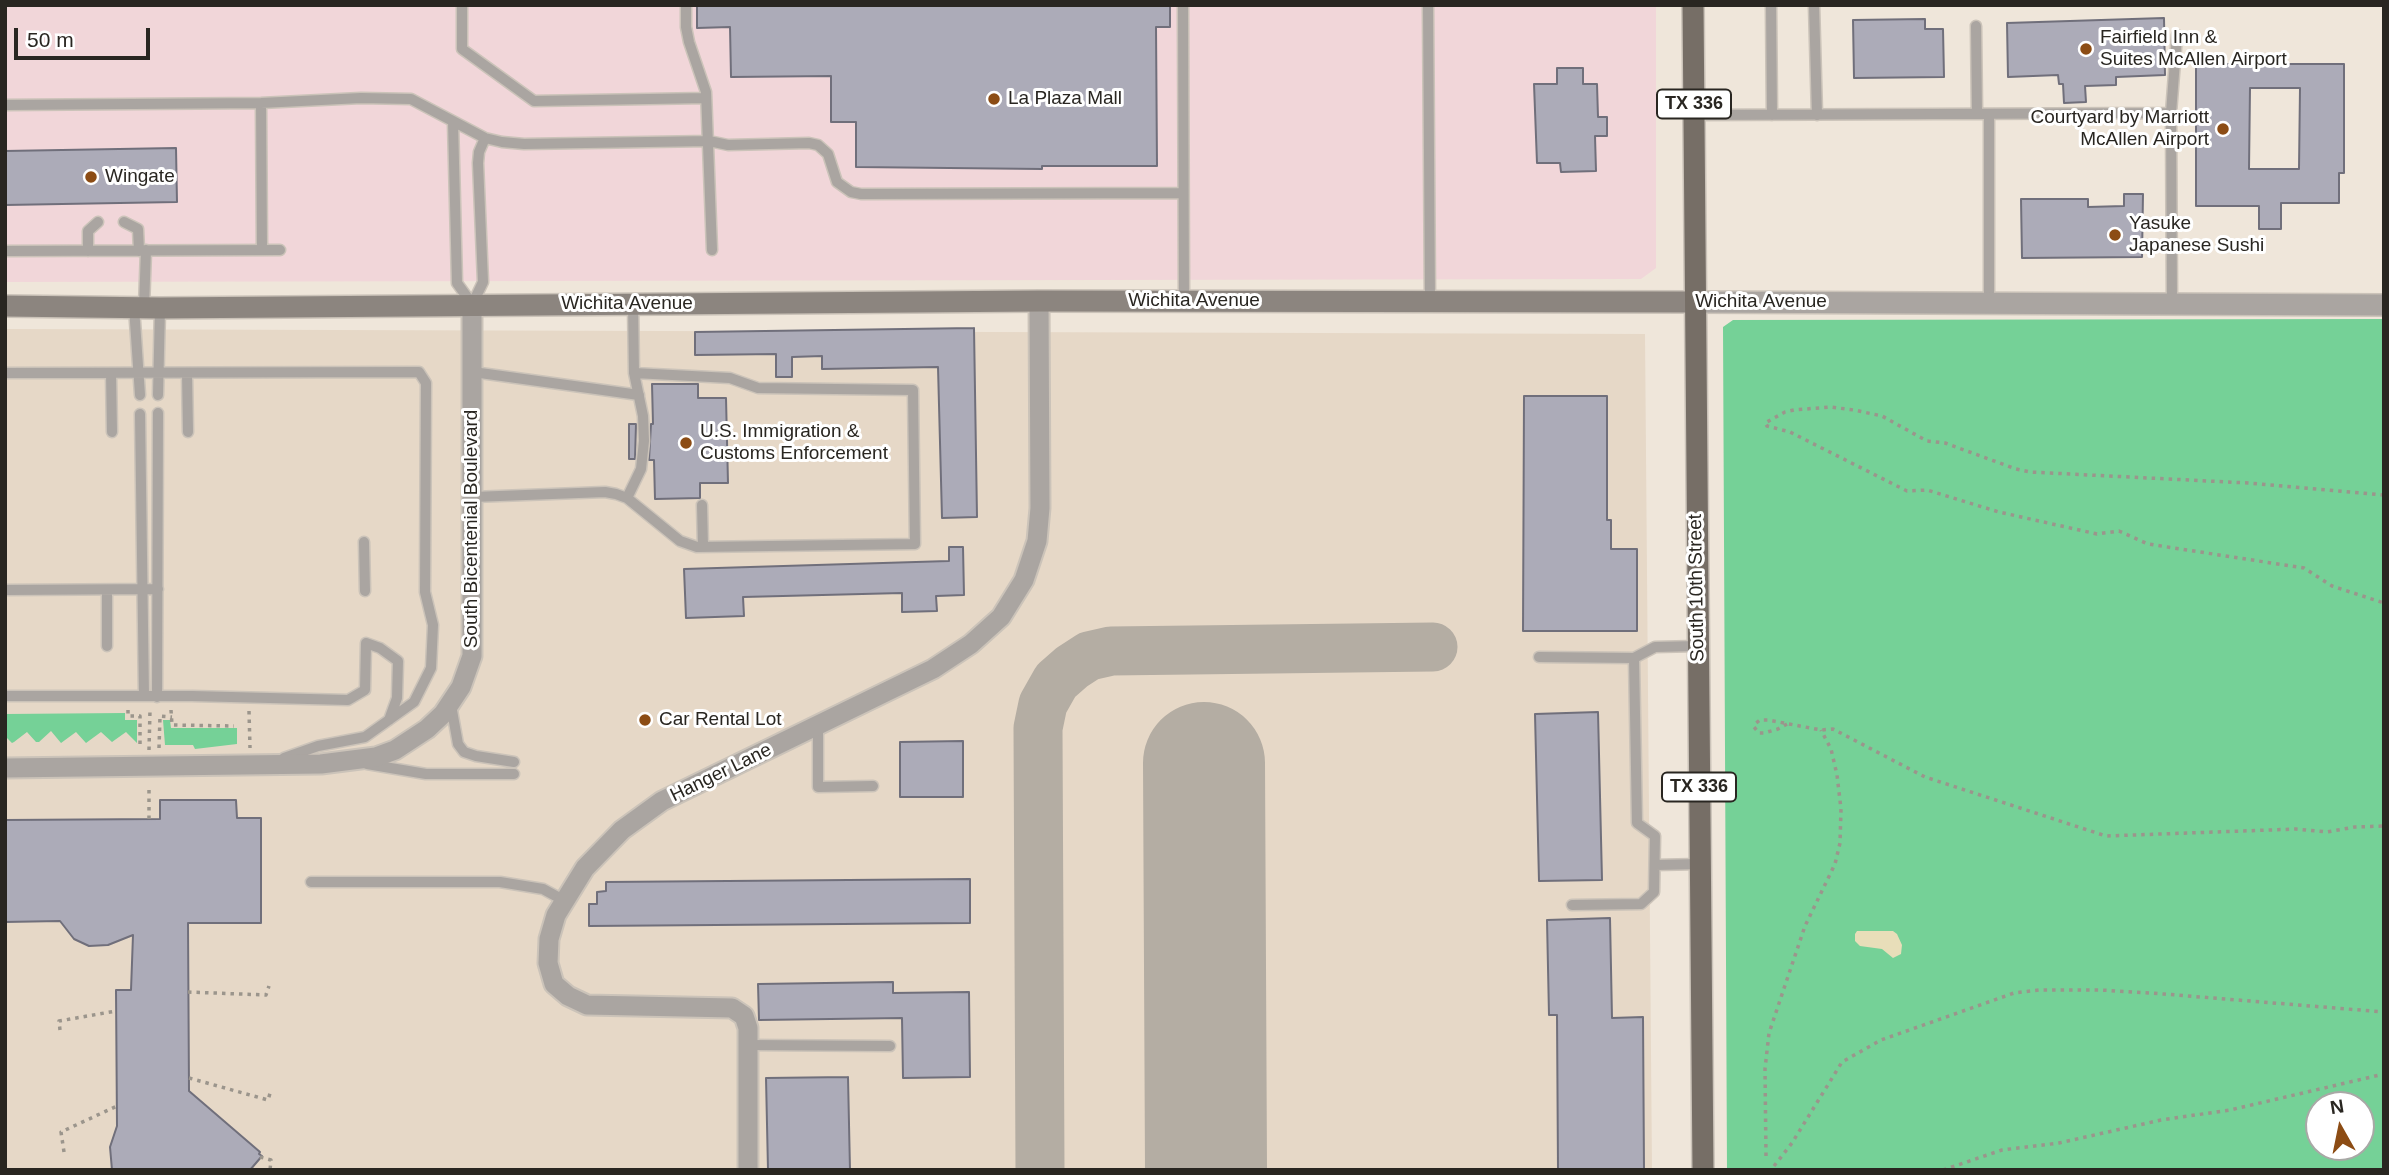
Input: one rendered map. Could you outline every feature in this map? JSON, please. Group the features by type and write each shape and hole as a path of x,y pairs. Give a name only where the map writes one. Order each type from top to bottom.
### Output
{"main road":[{"name":"South 10th Street","path":"1693,5 1703,1170"},
{"name":"Wichita Avenue","path":"5,306 1039,301 1694,302"}],"street":[{"name":"Hanger Lane","path":"748,1170 748,1028 744,1016 732,1008 587,1005 568,996 554,984 548,963 549,939 556,915 585,868 622,830 662,801 933,669 971,644 1001,617 1024,580 1037,541 1040,508 1039,301"},
{"name":"Wichita Avenue","path":"1694,302 2384,304"},
{"name":"South Bicentenial Boulevard","path":"5,768 321,764 376,757 394,750 427,729 451,704 461,687 472,656 472,304"}],"lane":[{"path":"462,5 462,50 534,101 706,98"},
{"path":"686,5 689,42 703,78 706,98 712,250"},
{"path":"1183,5 1184,302"},
{"path":"1428,5 1430,302"},
{"path":"1771,5 1772,115"},
{"path":"1814,5 1817,114"},
{"path":"1976,26 1977,114"},
{"path":"2172,304 2171,113 2177,36"},
{"path":"5,105 261,103 319,98 411,99 485,138 524,144 709,141 728,145 809,143 818,145 828,154 837,182 851,192 861,194 1184,193"},
{"path":"261,103 262,250"},
{"path":"1694,115 2171,113"},
{"path":"1989,114 1989,303"},
{"path":"453,122 457,283 472,304 483,282 478,163 485,138"},
{"path":"88,251 88,231 98,222"},
{"path":"124,222 138,229 146,307 159,373 158,395"},
{"path":"5,251 280,250"},
{"path":"627,498 640,469 644,441 634,373 633,303"},
{"path":"140,395 146,307"},
{"path":"5,373 419,372 426,383 425,593 433,625 430,668 414,702 365,737 318,746 264,766"},
{"path":"473,372 639,395"},
{"path":"111,373 112,432"},
{"path":"187,373 188,432"},
{"path":"473,497 606,492 627,498 680,541 703,547 915,544 913,390 758,388 730,378 634,373"},
{"path":"157,697 158,413"},
{"path":"141,414 144,696"},
{"path":"702,505 703,547"},
{"path":"142,541 158,541"},
{"path":"365,542 365,591"},
{"path":"5,590 158,589"},
{"path":"107,590 107,646"},
{"path":"5,696 348,700 365,690 366,643 380,648 398,662 397,698 389,720"},
{"path":"143,646 157,646"},
{"path":"1539,657 1634,658 1655,647 1697,646"},
{"path":"1572,905 1641,904 1654,892 1655,836 1637,823 1634,658"},
{"path":"451,704 457,744 464,752 476,757 514,762"},
{"path":"818,725 818,787 873,786"},
{"path":"346,761 426,774 514,774"},
{"path":"1655,865 1700,864"},
{"path":"310,882 500,882 542,890 565,901"},
{"path":"748,1045 890,1046"}],"path":[{"path":"2384,495 2248,483 2016,469 1945,443 1927,441 1882,416 1830,407 1785,412 1765,423 1767,426 1790,432 1908,491 1927,490 1999,512 2097,534 2119,531 2148,544 2304,568 2332,586 2384,603"},
{"path":"141,750 140,716 128,716 128,710 172,710 172,725 234,726"},
{"path":"149,744 150,713"},
{"path":"250,714 250,748"},
{"path":"159,750 160,716 172,717"},
{"path":"1787,724 1764,733 1759,733 1754,727 1760,720 1787,724 1821,730 1833,729 1925,776 2106,836 2296,829 2328,832 2384,826"},
{"path":"1766,1156 1765,1069 1769,1033 1805,926 1835,864 1840,844 1841,809 1837,775 1831,749 1821,730"},
{"path":"149,785 149,819"},
{"path":"188,992 267,995 269,986"},
{"path":"1774,1166 1792,1143 1842,1062 1881,1040 2014,993 2064,990 2164,993 2384,1012"},
{"path":"60,1030 59,1021 116,1011"},
{"path":"1943,1170 2010,1148 2059,1143 2161,1120 2252,1105 2384,1074"},
{"path":"189,1078 268,1100 271,1090"},
{"path":"64,1152 61,1132 117,1106"},
{"path":"260,1157 271,1160 270,1170"}],"shaded area":[{"path":"5,5 1656,5 1656,268 1641,279 5,282"},
{"path":"5,329 1645,334 1652,1170 5,1170"}],"green space":[{"path":"2384,319 2384,1170 1727,1170 1723,327 1733,320"},
{"path":"125,713 125,720 137,720 137,743 126,732 112,742 101,732 86,743 76,732 61,743 51,731 39,742 27,732 12,743 5,736 5,714"},
{"path":"163,720 170,720 171,728 237,728 237,744 195,749 193,745 165,745"}],"sand":[{"path":"1857,931 1893,931 1902,945 1901,954 1893,958 1882,949 1860,946 1855,941"}],"building":[{"name":"La Plaza Mall","path":"697,5 1170,5 1170,27 1156,27 1157,166 1042,166 1042,169 856,167 856,122 831,122 831,76 731,77 730,27 697,28"},
{"name":"Fairfield Inn & Suites McAllen Airport","path":"2164,18 2165,75 2116,77 2116,85 2085,86 2086,102 2064,103 2063,84 2059,84 2058,75 2008,77 2007,23"},
{"path":"1925,19 1925,29 1943,29 1944,77 1854,78 1853,20"},
{"name":"Courtyard by Marriott McAllen Airport","path":"2196,64 2344,64 2344,173 2339,173 2339,203 2281,203 2281,229 2259,229 2259,206 2196,206","holes":["2250,88 2300,88 2299,169 2249,169"]},
{"path":"1557,68 1583,68 1583,84 1597,84 1598,117 1607,117 1607,136 1595,136 1596,171 1561,172 1560,163 1537,163 1534,84 1557,84"},
{"name":"Wingate","path":"176,148 177,202 5,205 5,151"},
{"path":"2124,194 2143,194 2142,257 2022,258 2021,199 2088,199 2088,207 2124,206"},
{"path":"974,328 977,517 942,518 938,367 822,369 822,356 792,357 792,377 776,377 776,354 695,355 695,332"},
{"path":"652,384 698,384 698,398 726,398 728,483 700,483 700,498 655,499 654,460 649,460 653,424"},
{"path":"1524,396 1607,396 1607,520 1611,520 1611,549 1637,549 1637,631 1523,631"},
{"path":"629,424 636,424 635,459 629,459"},
{"path":"949,547 963,547 964,595 936,596 937,611 902,612 902,593 743,597 744,616 686,618 684,569 949,561"},
{"path":"1598,712 1602,880 1539,881 1535,714"},
{"path":"963,741 963,797 900,797 900,742"},
{"path":"160,800 236,800 237,818 261,818 261,923 188,923 189,1091 260,1152 262,1156 250,1170 112,1170 110,1147 117,1126 116,990 131,990 133,935 108,945 89,946 74,939 60,921 5,922 5,820 160,819"},
{"path":"970,879 970,923 589,926 589,904 597,904 597,892 606,891 606,882"},
{"path":"1610,918 1612,1018 1643,1017 1644,1170 1558,1170 1557,1015 1549,1015 1547,920"},
{"path":"893,982 893,993 969,992 970,1077 903,1078 902,1018 759,1020 758,984"},
{"path":"848,1077 850,1170 768,1170 766,1078"}],"taxiway":[{"path":"1040,1170 1038,728 1043,704 1056,681 1089,656 1111,651 1433,647"}],"runway":[{"path":"1204,763 1206,1170"}],"place":[{"name":"Fairfield Inn & Suites McAllen Airport","path":"2086,49"},
{"name":"La Plaza Mall","path":"994,99"},
{"name":"Courtyard by Marriott McAllen Airport","path":"2223,129"},
{"name":"Wingate","path":"91,177"},
{"name":"Yasuke Japanese Sushi","path":"2115,235"},
{"name":"U.S. Immigration & Customs Enforcement","path":"686,443"},
{"name":"Car Rental Lot","path":"645,720"}]}
